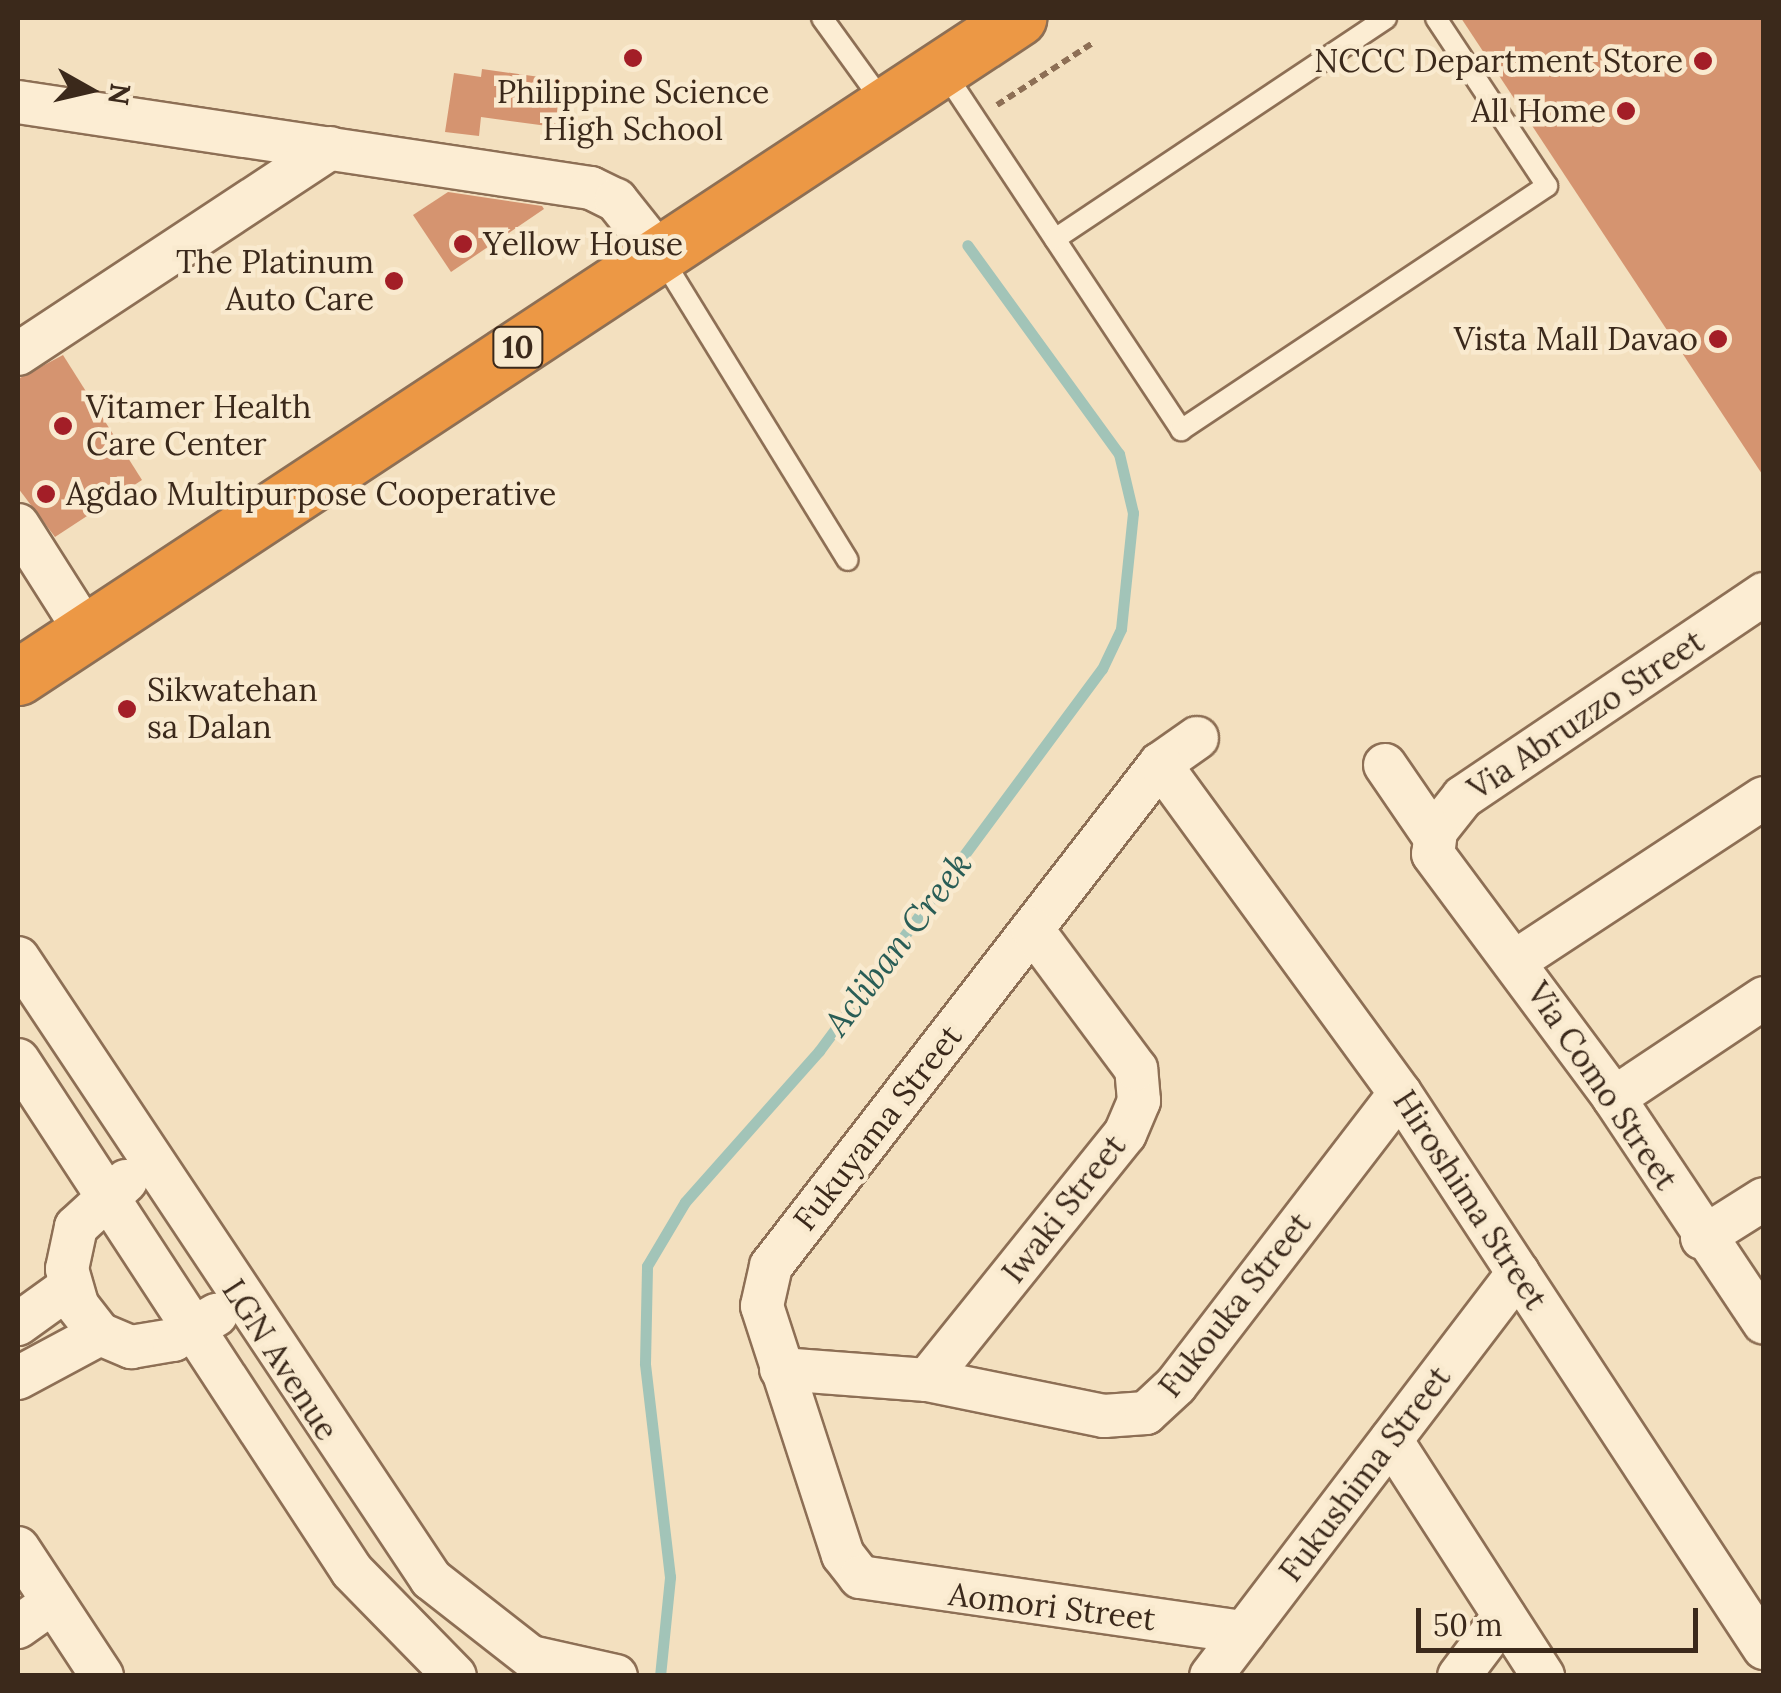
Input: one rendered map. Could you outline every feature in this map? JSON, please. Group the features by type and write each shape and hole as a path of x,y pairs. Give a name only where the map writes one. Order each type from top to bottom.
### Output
{"highway":[{"name":"10","path":"18,677 1018,18"}],"street":[{"path":"18,102 591,188 616,200 659,254"},
{"path":"18,354 330,148"},
{"path":"18,524 86,632"},
{"name":"Via Abruzzo Street","path":"1434,846 1463,797 1764,594"},
{"name":"Fukuyama Street","path":"860,1577 843,1555 762,1306 771,1266 1160,764 1196,738"},
{"name":"Hiroshima Street","path":"1160,764 1400,1093 1764,1648"},
{"name":"Via Como Street","path":"1385,765 1434,846 1614,1098 1702,1238 1764,1323"},
{"path":"1516,960 1764,798"},
{"name":"Iwaki Street","path":"927,1380 1124,1134 1139,1100 1136,1069 1032,928"},
{"name":"LGN Avenue","path":"18,958 381,1512 431,1578 526,1666 600,1673"},
{"path":"1614,1098 1764,998"},
{"name":"LGN Avenue","path":"18,1060 334,1544 390,1617 455,1676"},
{"name":"Fukouka Street","path":"781,1369 927,1380 1104,1416 1146,1413 1176,1385 1400,1093"},
{"path":"151,1164 106,1194 76,1227 68,1288 100,1334 131,1348 194,1330 240,1299"},
{"path":"1702,1238 1764,1200"},
{"name":"Fukushima Street","path":"1211,1676 1518,1273"},
{"path":"18,1324 68,1288"},
{"path":"18,1378 100,1334"},
{"path":"1390,1440 1543,1676"},
{"path":"334,1544 381,1512"},
{"path":"18,1548 102,1676"},
{"name":"Aomori Street","path":"860,1577 1244,1632"},
{"path":"18,1628 53,1602"},
{"path":"1459,1676 1504,1616"}],"lane":[{"path":"822,18 885,105"},
{"path":"1055,240 1386,18"},
{"path":"942,68 1181,430 1547,186 1436,18"},
{"path":"659,254 848,560"}],"path":[{"path":"976,119 1092,42"}],"building":[{"name":"Vista Mall Davao","path":"1461,18 1764,18 1764,477 1589,212"},
{"path":"482,69 561,80 555,127 481,117 479,136 445,132 454,73 481,77"},
{"name":"Yellow House","path":"448,192 544,209 451,272 413,215"},
{"name":"Vitamer Health Care Center","path":"63,355 142,480 55,537 18,488 18,379"}],"waterway":[{"name":"Acliban Creek","path":"660,1676 670,1577 645,1363 647,1266 685,1202 819,1051 1102,669 1121,629 1133,513 1119,454 967,245"}],"place":[{"name":"Philippine Science High School","path":"633,58"},
{"name":"NCCC Department Store","path":"1703,61"},
{"name":"All Home","path":"1626,111"},
{"name":"Yellow House","path":"463,244"},
{"name":"The Platinum Auto Care","path":"394,281"},
{"name":"Vista Mall Davao","path":"1718,339"},
{"name":"Vitamer Health Care Center","path":"63,426"},
{"name":"Agdao Multipurpose Cooperative","path":"46,494"},
{"name":"Sikwatehan sa Dalan","path":"127,709"}]}
